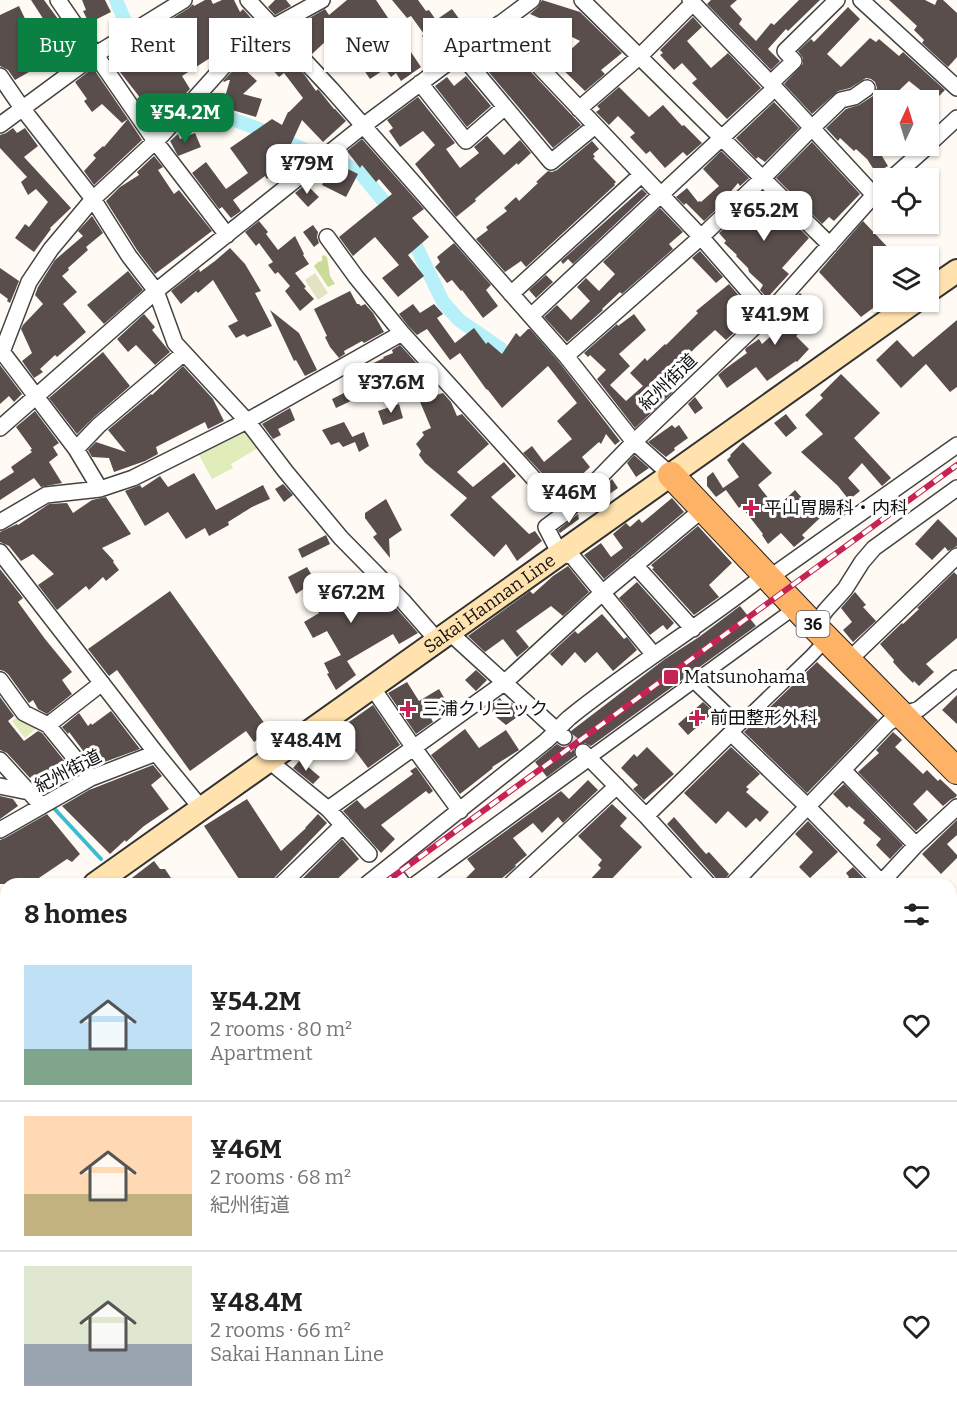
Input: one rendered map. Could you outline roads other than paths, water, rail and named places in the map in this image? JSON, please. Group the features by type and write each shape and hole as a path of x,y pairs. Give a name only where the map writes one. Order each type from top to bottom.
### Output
{"main road":[{"path":"939,283 957,271"},
{"name":"Sakai Hannan Line","path":"103,878 900,312"},
{"name":"36","path":"671,475 796,607 957,771"}],"street":[{"path":"57,0 69,18"},
{"path":"97,54 184,0"},
{"path":"248,0 265,18"},
{"path":"289,18 322,0"},
{"path":"507,18 532,0"},
{"path":"582,0 830,245"},
{"path":"531,316 661,196 773,86 794,61 785,51 837,0"},
{"path":"861,0 957,88"},
{"path":"579,109 639,57 691,1 812,128 873,185"},
{"path":"97,58 155,141 226,234"},
{"path":"312,69 566,356 634,442 671,475"},
{"path":"0,125 72,72"},
{"path":"100,489 76,449 1,351 29,282 51,249 93,199 188,108 219,72"},
{"path":"0,428 156,291 363,126 435,72"},
{"path":"476,72 551,162 595,126"},
{"path":"544,72 701,237 768,314"},
{"path":"0,76 93,199 129,256 156,291 175,343 247,421 341,538 402,600 443,636 504,683 560,734"},
{"path":"420,83 466,141 505,107"},
{"path":"566,356 701,237 841,100 854,97 867,88"},
{"path":"939,135 957,118"},
{"path":"903,168 916,156"},
{"path":"511,294 641,175"},
{"name":"紀州街道","path":"560,554 546,527 565,513 634,442 768,314 873,198"},
{"path":"327,237 402,333 565,513"},
{"path":"0,522 46,495 100,489 133,478 247,421 402,333"},
{"path":"76,449 99,425 184,353"},
{"path":"388,874 460,811 546,741 560,734 567,720 654,655 957,445"},
{"path":"646,816 811,656 821,632 826,610 845,589 874,548 957,488"},
{"path":"328,809 504,683 602,593 703,509"},
{"path":"560,554 572,556 654,655"},
{"path":"849,660 957,556"},
{"path":"3,561 201,808"},
{"path":"636,565 693,629"},
{"path":"424,878 586,755 694,682 796,607"},
{"path":"739,878 888,723 919,709 957,678"},
{"path":"0,680 24,713 48,725 91,778"},
{"path":"694,682 735,729 876,878"},
{"path":"48,725 102,683"},
{"path":"372,687 460,811"},
{"name":"紀州街道","path":"0,830 91,778 156,753"},
{"path":"586,755 703,878"},
{"path":"0,760 42,806"},
{"path":"268,760 328,809 369,854"},
{"path":"843,770 916,845"},
{"path":"0,786 29,792"},
{"path":"517,878 617,786"},
{"path":"886,878 916,845 957,807"},
{"path":"288,878 343,825"}],"waterway":[{"path":"116,0 149,65 176,98 359,171 394,214"},
{"path":"407,232 443,302 459,320 501,349"},
{"path":"51,805 101,859"}],"tunnel":[{"path":"564,737 583,752"}],"railway":[{"path":"391,878 957,465"}],"place":[{"name":"平山胃腸科・内科","path":"751,508"},
{"name":"Matsunohama","path":"671,677"},
{"name":"三浦クリニック","path":"408,709"},
{"name":"前田整形外科","path":"697,718"}]}
